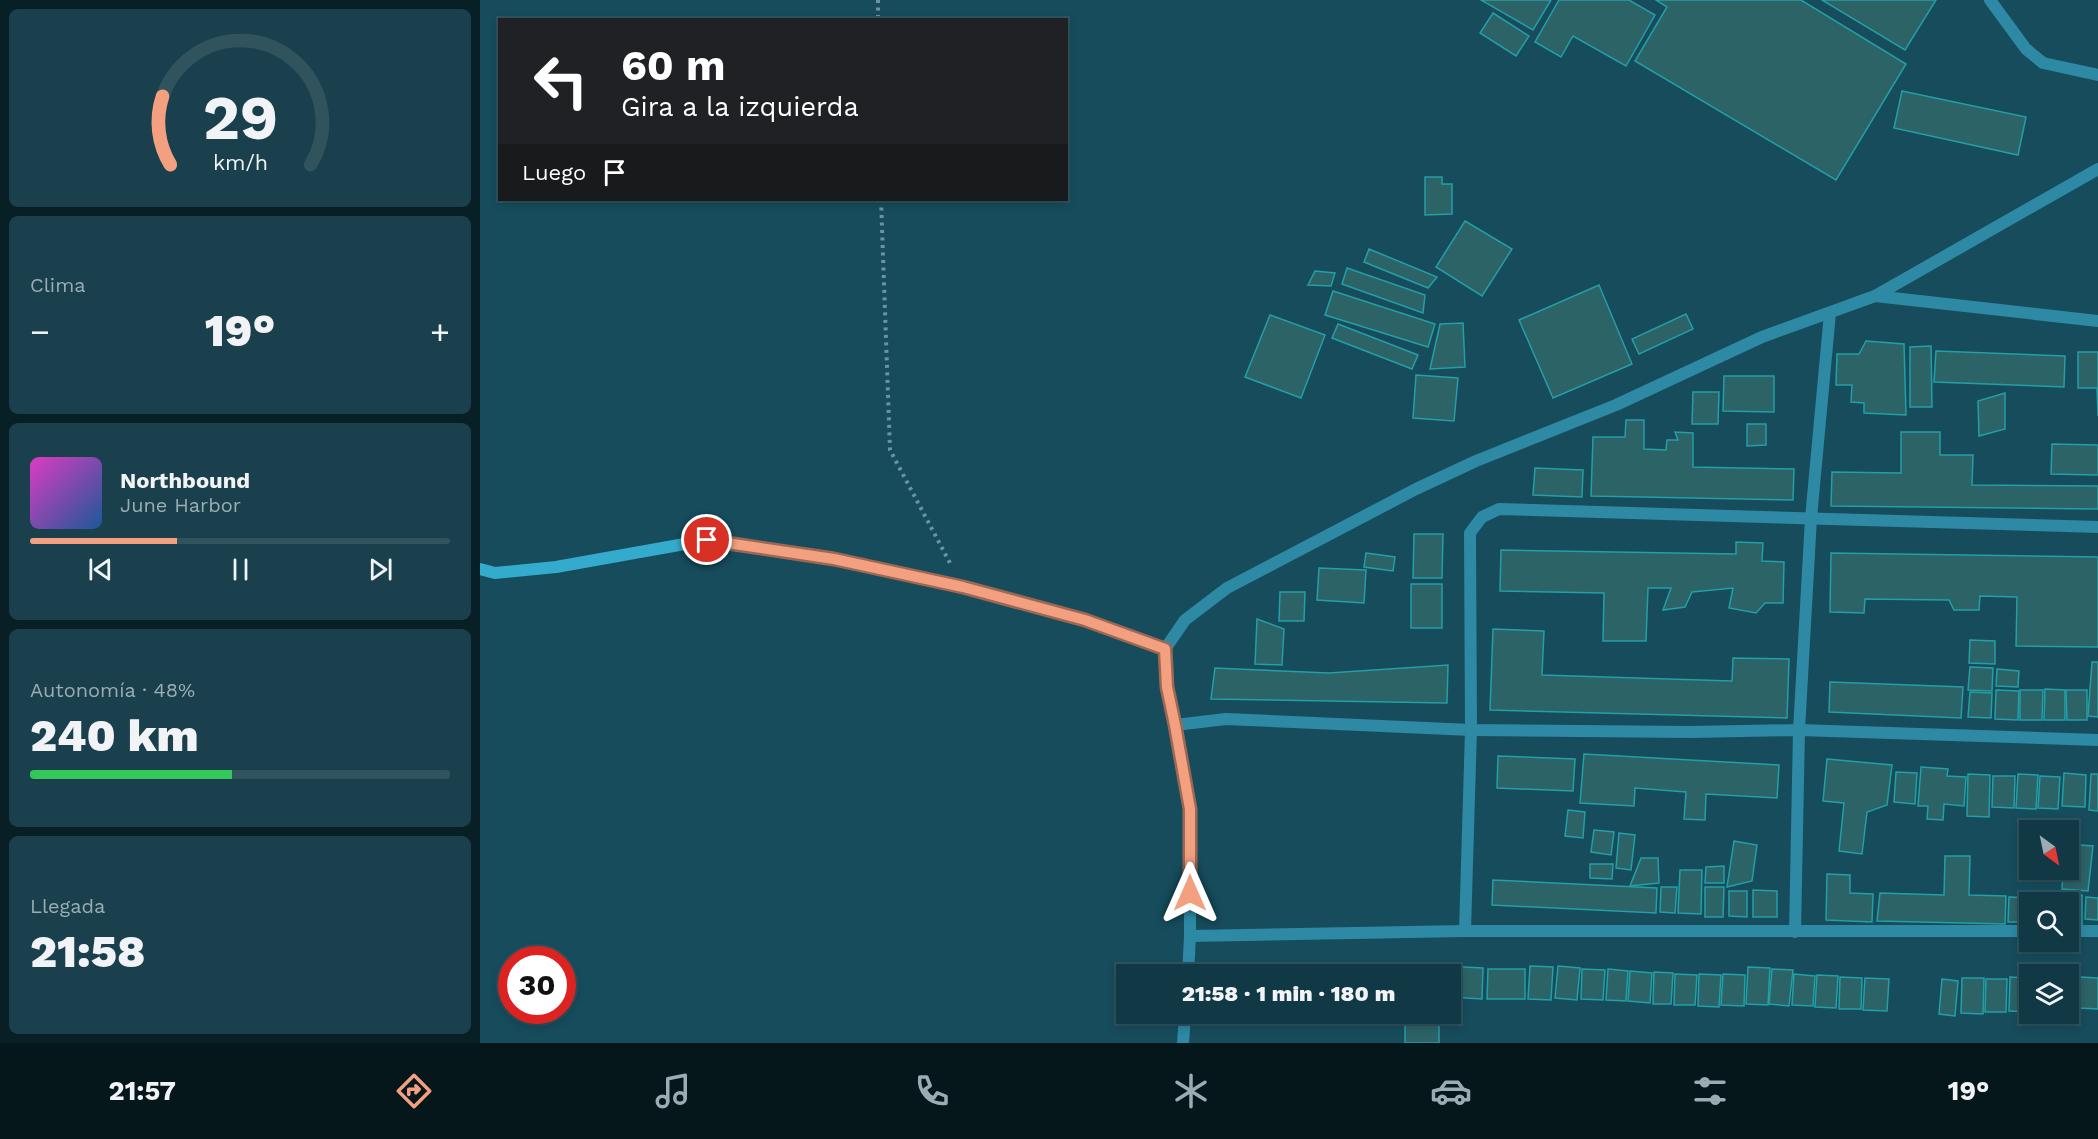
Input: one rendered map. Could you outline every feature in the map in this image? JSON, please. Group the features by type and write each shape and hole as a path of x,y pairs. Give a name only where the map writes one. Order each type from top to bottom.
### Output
{"street":[{"path":"1990,0 2026,49 2043,63 2098,75"},
{"path":"1189,964 1190,809 1167,687 1165,649 1185,620 1227,588 1397,499 1476,461 1616,405 1761,337 1875,296 2098,169"},
{"path":"1875,296 2098,321"},
{"path":"1795,932 1799,730 1811,518 1830,313"},
{"path":"1466,931 1471,730 1470,533 1482,517 1499,509 2098,527"},
{"path":"480,569 495,573 556,567 707,540 834,559 963,587 1085,620 1165,649"},
{"path":"1175,725 1226,719 1471,730 1691,732 1799,730 2098,740"},
{"path":"1190,936 1466,931 2019,931"},
{"path":"2079,931 2098,931"},
{"path":"1183,1043 1184,1024"}],"path":[{"path":"878,0 878,18"},
{"path":"881,201 890,450 963,587"}],"building":[{"path":"1481,0 1551,0 1533,30"},
{"path":"1559,0 1629,0 1655,15 1626,66 1573,36 1561,57 1535,42"},
{"path":"1656,0 1801,0 1906,64 1836,180 1635,61 1667,7"},
{"path":"1822,0 1936,0 1905,50"},
{"path":"1493,13 1529,36 1516,56 1480,33"},
{"path":"1902,91 2026,117 2018,155 1894,128"},
{"path":"1425,177 1442,177 1442,184 1452,184 1452,214 1425,215"},
{"path":"1465,221 1512,249 1482,296 1436,267"},
{"path":"1369,249 1437,277 1428,288 1364,262"},
{"path":"1347,268 1425,295 1423,313 1342,284"},
{"path":"1315,271 1335,273 1331,286 1308,285"},
{"path":"1599,285 1632,364 1553,398 1519,320"},
{"path":"1333,291 1435,324 1428,347 1325,315"},
{"path":"1686,314 1693,329 1639,354 1632,339"},
{"path":"1270,315 1325,335 1301,398 1245,377"},
{"path":"1463,323 1465,367 1430,369 1440,324"},
{"path":"1338,324 1418,355 1412,369 1332,338"},
{"path":"1866,341 1904,344 1906,415 1864,413 1864,403 1851,402 1852,385 1836,385 1837,354 1859,354"},
{"path":"1931,346 1932,407 1910,407 1910,347"},
{"path":"1936,351 2065,356 2064,387 1934,382"},
{"path":"2078,352 2098,352 2098,416 2097,388 2078,388"},
{"path":"1416,375 1458,378 1454,421 1413,418"},
{"path":"1724,376 1774,376 1774,412 1723,411"},
{"path":"1693,392 1719,392 1718,424 1692,424"},
{"path":"2005,393 2005,429 1979,436 1978,401"},
{"path":"1626,420 1644,420 1644,449 1666,450 1667,440 1678,440 1675,432 1693,433 1693,467 1794,469 1793,500 1591,496 1593,437 1625,437"},
{"path":"1747,424 1766,424 1766,445 1747,446"},
{"path":"1901,432 1940,432 1940,455 1973,455 1972,485 2098,486 2098,509 1831,506 1832,472 1901,473"},
{"path":"2052,444 2098,445 2098,475 2051,474"},
{"path":"1535,468 1583,470 1582,497 1533,495"},
{"path":"1414,534 1443,534 1442,578 1413,578"},
{"path":"1736,542 1763,543 1762,561 1784,562 1783,603 1765,603 1756,613 1729,608 1733,588 1692,592 1685,607 1663,610 1671,588 1648,588 1646,641 1603,641 1604,593 1500,591 1501,550 1736,554"},
{"path":"1366,553 1395,557 1393,571 1364,567"},
{"path":"1831,553 2098,557 2098,647 2016,646 2017,597 1980,596 1979,610 1954,610 1949,600 1865,599 1864,613 1830,612"},
{"path":"1319,568 1366,570 1364,603 1317,600"},
{"path":"1411,584 1442,584 1442,628 1411,628"},
{"path":"1280,592 1305,592 1304,621 1279,621"},
{"path":"1257,619 1284,629 1282,665 1255,664"},
{"path":"1493,629 1544,631 1542,675 1732,681 1733,658 1789,659 1787,718 1490,710"},
{"path":"1970,640 1995,641 1995,664 1969,663"},
{"path":"2092,662 2098,662 2098,717 2088,716"},
{"path":"1448,665 1447,703 1211,699 1215,668 1329,673"},
{"path":"1970,667 1993,668 1992,691 1968,690"},
{"path":"1997,669 2019,671 2018,687 1996,686"},
{"path":"1830,682 1963,687 1961,718 1829,712"},
{"path":"2045,689 2065,690 2065,720 2044,720"},
{"path":"1996,690 2019,691 2018,720 1995,719"},
{"path":"2020,690 2043,690 2042,720 2020,720"},
{"path":"2066,690 2087,690 2087,720 2067,720"},
{"path":"1970,692 1992,693 1991,718 1968,717"},
{"path":"1584,754 1779,765 1777,798 1706,794 1705,820 1684,819 1686,792 1635,788 1634,806 1580,803"},
{"path":"1498,756 1575,759 1573,791 1497,788"},
{"path":"1827,759 1892,765 1887,805 1867,812 1862,854 1839,851 1844,803 1823,801"},
{"path":"1921,767 1948,769 1947,776 1966,777 1964,806 1944,804 1943,820 1927,819 1928,806 1918,806"},
{"path":"1896,772 1917,773 1915,804 1894,802"},
{"path":"2064,773 2086,775 2085,807 2062,806"},
{"path":"1968,774 1990,775 1989,817 1967,816"},
{"path":"2018,774 2038,775 2036,809 2016,808"},
{"path":"2091,774 2098,774 2098,811 2089,810"},
{"path":"1993,776 2015,776 2014,808 1992,807"},
{"path":"2040,776 2060,777 2058,809 2038,808"},
{"path":"1568,810 1585,812 1583,838 1565,836"},
{"path":"1594,830 1614,832 1611,855 1591,852"},
{"path":"1619,833 1635,835 1631,870 1616,868"},
{"path":"1734,841 1757,845 1752,881 1727,887"},
{"path":"2079,845 2093,846 2088,891 2062,889 2062,880 2079,880"},
{"path":"1945,856 1970,856 1969,895 2006,896 2005,924 1877,921 1880,893 1944,895"},
{"path":"1641,858 1658,858 1659,883 1630,886"},
{"path":"1590,864 1613,864 1612,879 1590,878"},
{"path":"1724,866 1724,883 1705,883 1706,867"},
{"path":"1680,870 1702,870 1701,914 1678,913"},
{"path":"1827,874 1850,875 1850,893 1873,894 1872,922 1826,920"},
{"path":"1493,880 1657,888 1656,913 1492,905"},
{"path":"1661,887 1677,887 1675,913 1660,912"},
{"path":"1705,887 1724,887 1723,917 1705,917"},
{"path":"1753,890 1777,891 1777,917 1753,917"},
{"path":"1729,891 1747,891 1747,917 1729,916"},
{"path":"2079,895 2082,895 2082,925 2079,925"},
{"path":"2009,897 2019,897 2019,922 2008,922"},
{"path":"2086,897 2098,898 2098,920 2085,919"},
{"path":"1530,966 1553,967 1551,1000 1528,999"},
{"path":"1558,966 1580,968 1577,1000 1555,998"},
{"path":"1461,967 1483,968 1482,999 1461,998"},
{"path":"1748,967 1770,968 1768,1005 1746,1004"},
{"path":"1488,969 1525,969 1525,999 1487,999"},
{"path":"1582,969 1605,970 1603,1000 1581,999"},
{"path":"1608,969 1628,971 1626,1001 1606,1000"},
{"path":"1772,969 1793,970 1789,1006 1769,1004"},
{"path":"1630,971 1652,973 1650,1003 1628,1001"},
{"path":"1654,972 1673,973 1671,1004 1653,1004"},
{"path":"1675,974 1697,975 1695,1005 1674,1005"},
{"path":"1699,974 1721,975 1719,1007 1698,1006"},
{"path":"1723,974 1745,975 1744,1006 1721,1005"},
{"path":"1794,974 1815,976 1813,1006 1792,1005"},
{"path":"1817,975 1838,976 1836,1008 1815,1007"},
{"path":"1840,977 1862,978 1861,1009 1839,1009"},
{"path":"2010,977 2019,977 2019,1011 2009,1011"},
{"path":"2080,977 2098,978 2098,1009 2079,1008"},
{"path":"1865,978 1889,979 1887,1011 1863,1010"},
{"path":"1962,978 1984,978 1983,1014 1961,1013"},
{"path":"1942,979 1958,981 1955,1016 1939,1014"},
{"path":"1986,979 2007,979 2006,1012 1985,1012"},
{"path":"1405,1024 1439,1024 1439,1043 1405,1043"}],"route":[{"path":"707,540 834,559 963,587 1085,620 1165,649 1167,687 1190,809 1190,893"}]}
